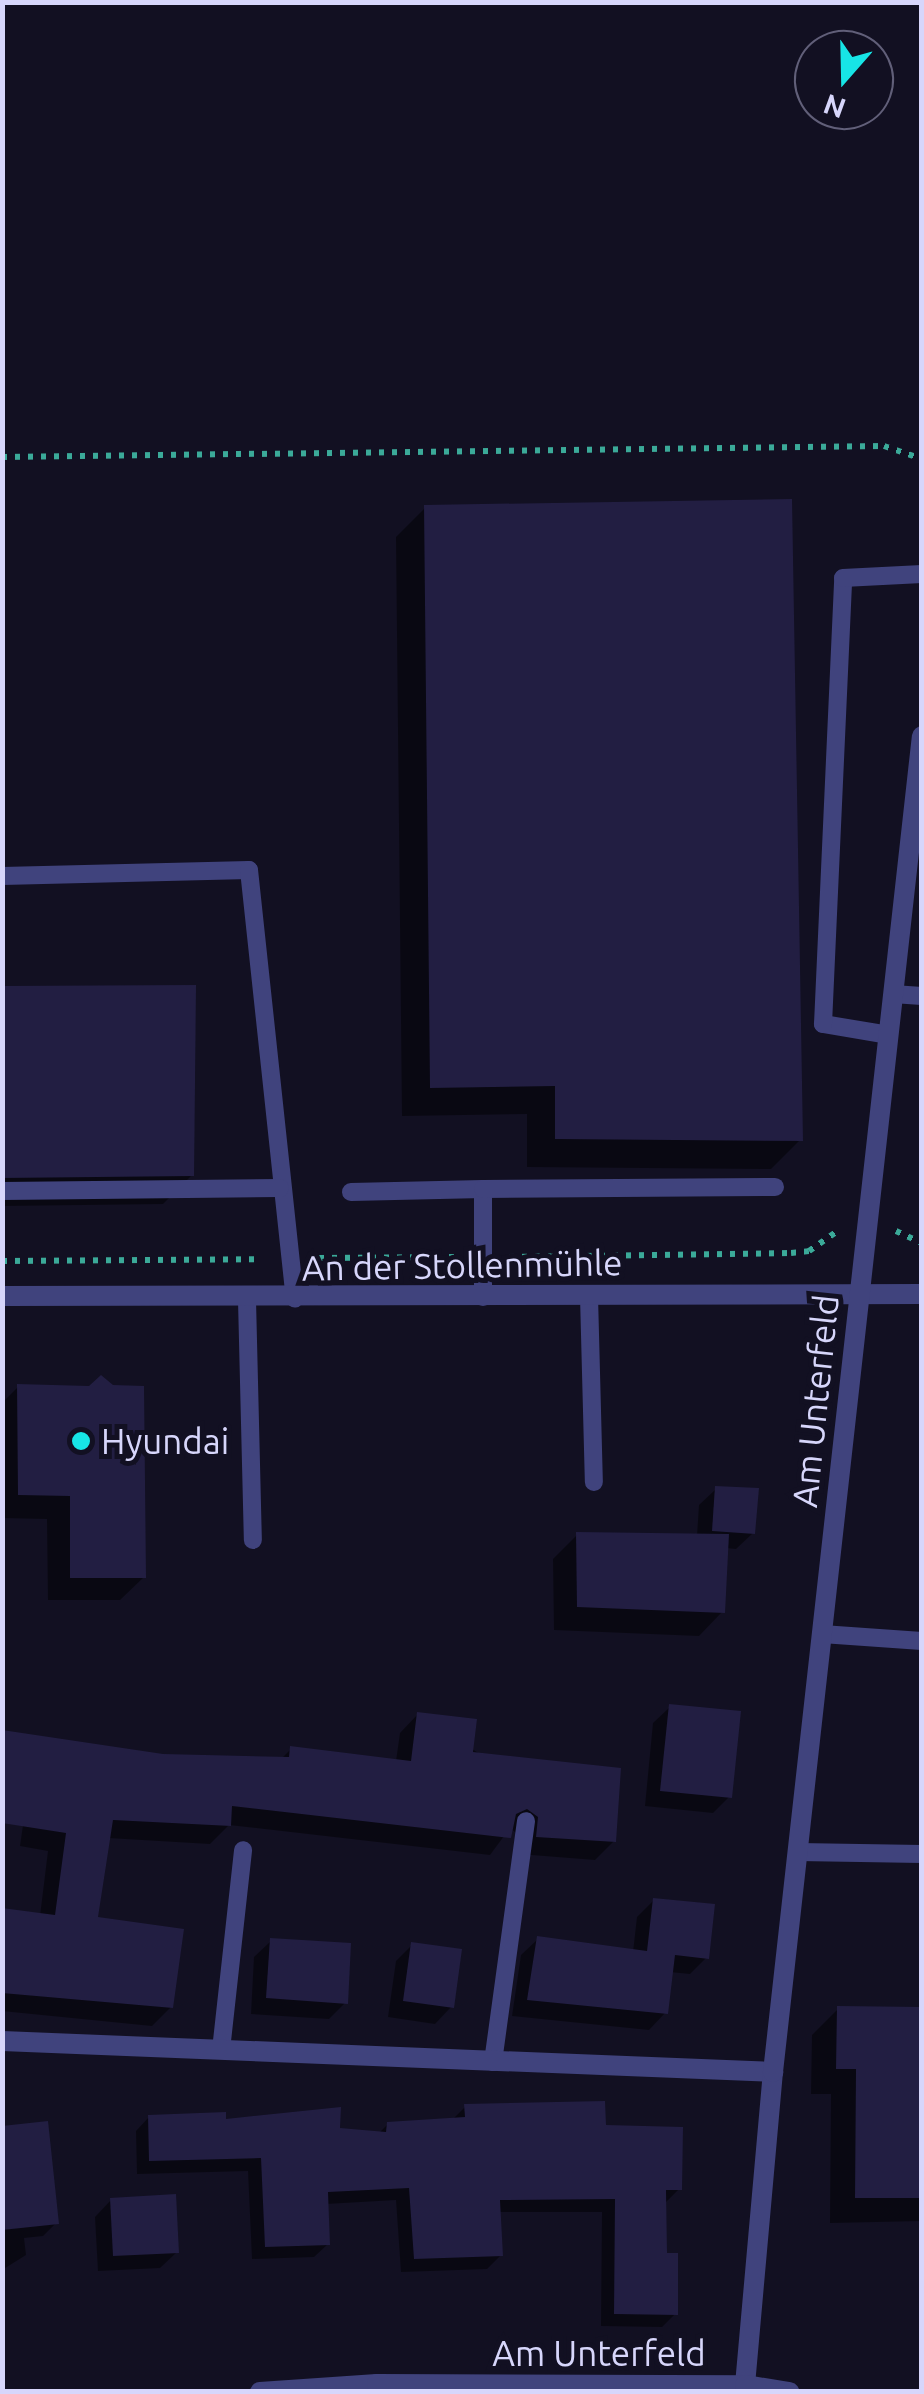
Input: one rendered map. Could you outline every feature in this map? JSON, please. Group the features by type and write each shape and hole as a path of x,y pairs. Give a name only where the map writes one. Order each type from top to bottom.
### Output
{"street":[{"name":"Am Unterfeld","path":"260,2392 377,2384 745,2385 773,2072 922,736"},
{"name":"An der Stollenmühle","path":"2,1296 246,1300 922,1294"},
{"path":"2,2041 773,2072"},
{"path":"745,2385 789,2392"}],"lane":[{"path":"889,1034 823,1024 842,578 922,574"},
{"path":"2,876 249,870 280,1188 296,1299"},
{"path":"893,994 922,996"},
{"path":"351,1192 774,1187"},
{"path":"2,1191 280,1188"},
{"path":"483,1188 483,1298"},
{"path":"589,1296 594,1482"},
{"path":"246,1300 253,1540"},
{"path":"822,1634 922,1640"},
{"path":"493,2062 526,1821"},
{"path":"221,2050 242,1850"},
{"path":"798,1852 922,1854"}],"path":[{"path":"2,456 884,446 922,459"}],"building":[{"path":"792,499 803,1141 555,1139 555,1086 430,1088 424,505"},
{"path":"196,985 194,1176 2,1178 2,986"},
{"name":"Hyundai","path":"101,1375 113,1385 144,1386 146,1578 70,1578 70,1496 18,1495 17,1384 89,1386"},
{"path":"715,1486 759,1488 755,1534 712,1531"},
{"path":"576,1532 729,1534 725,1613 577,1607"},
{"path":"669,1704 741,1711 732,1798 660,1791"},
{"path":"417,1712 477,1719 473,1752 621,1768 616,1842 536,1837 538,1817 527,1809 516,1814 511,1838 232,1806 231,1826 113,1820 98,1917 184,1929 173,2008 2,1993 2,1908 55,1915 66,1833 2,1823 2,1730 163,1754 289,1757 290,1746 411,1761"},
{"path":"653,1898 715,1904 709,1959 675,1955 668,2014 527,2000 537,1936 647,1951"},
{"path":"270,1938 351,1943 348,2004 266,1998"},
{"path":"411,1942 462,1949 454,2008 403,2001"},
{"path":"837,2006 922,2007 922,2198 855,2198 856,2069 836,2069"},
{"path":"605,2101 606,2125 683,2127 682,2190 666,2190 667,2253 678,2253 678,2315 614,2314 615,2199 500,2200 503,2256 414,2259 409,2188 328,2192 330,2245 265,2247 261,2158 149,2161 148,2115 226,2112 226,2119 341,2107 340,2128 386,2132 387,2122 465,2117 464,2104"},
{"path":"48,2121 59,2224 2,2230 2,2126"},
{"path":"176,2194 179,2253 113,2256 110,2198"}],"place":[{"name":"Hyundai","path":"81,1441"}]}
